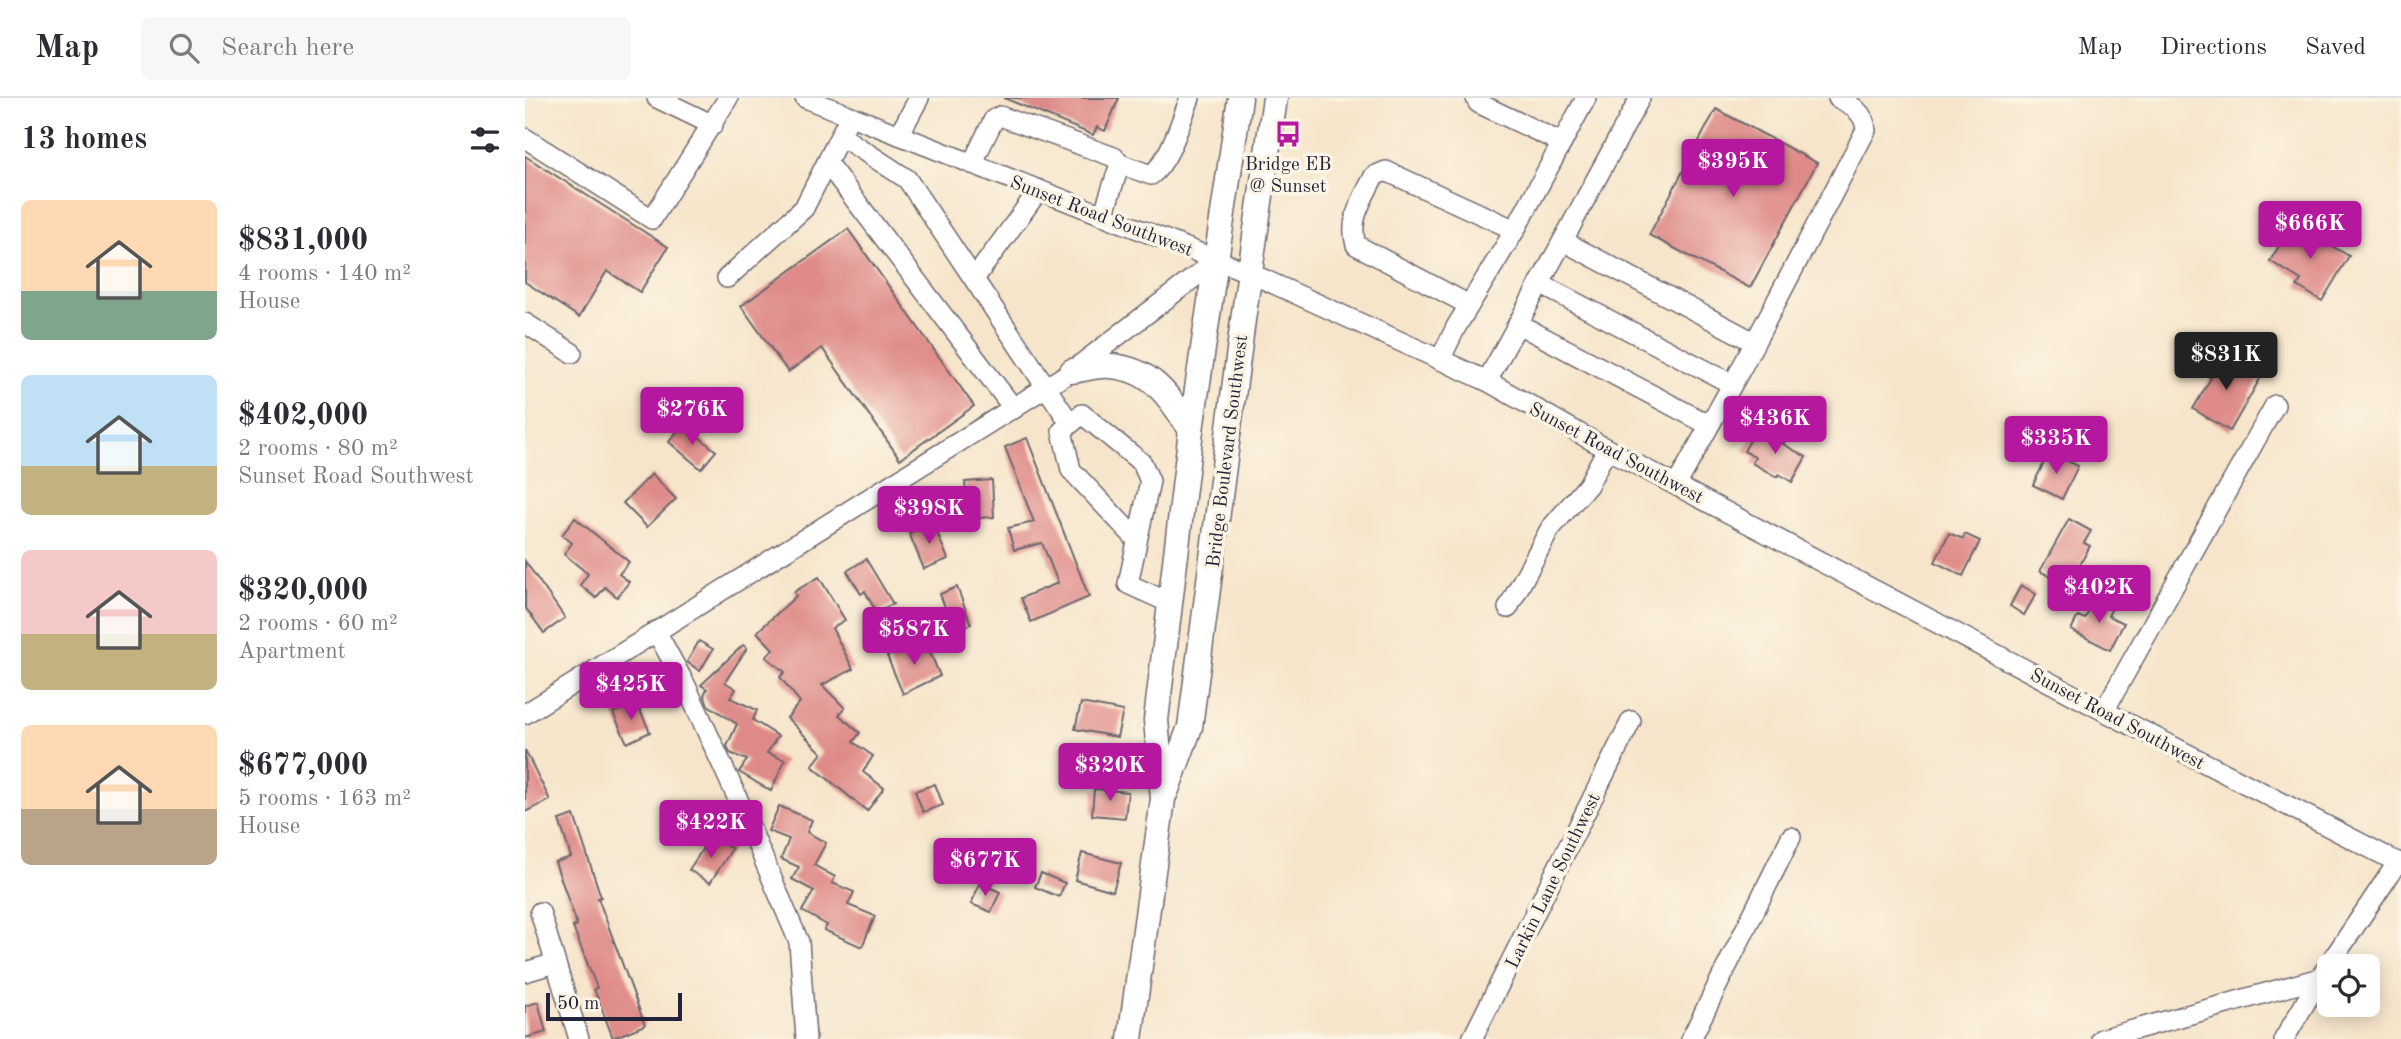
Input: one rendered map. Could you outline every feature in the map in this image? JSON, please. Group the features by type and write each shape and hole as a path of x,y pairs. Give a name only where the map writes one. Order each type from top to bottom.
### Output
{"main road":[{"name":"Bridge Boulevard Southwest","path":"1131,1039 1163,799 1156,720 1191,430 1240,98"},
{"name":"Bridge Boulevard Southwest","path":"1163,799 1191,726 1275,98"},
{"path":"1072,371 1110,366 1146,375 1167,394 1191,430"}],"street":[{"path":"657,98 713,125"},
{"path":"525,138 652,219 728,98"},
{"name":"Sunset Road Southwest","path":"805,98 1250,273 1487,381 1607,449 2399,863"},
{"path":"899,135 919,98"},
{"path":"972,164 994,119 1000,117 1114,157 1120,164 1151,175 1158,170 1172,143 1190,98"},
{"path":"1476,98 1478,103 1562,143"},
{"path":"1440,360 1469,305 1515,230 1586,98"},
{"path":"1487,381 1640,98"},
{"path":"1677,484 1866,130 1865,121 1854,106 1838,98"},
{"path":"727,278 804,208 850,116"},
{"path":"841,136 907,179 1070,423"},
{"path":"827,163 1014,408"},
{"path":"1103,215 1120,164"},
{"path":"1469,305 1356,245 1352,233 1353,218 1374,176 1386,171 1515,230"},
{"path":"974,279 1039,190"},
{"path":"1563,241 1754,342"},
{"path":"525,714 1072,371 1217,260"},
{"path":"1540,284 1732,384"},
{"path":"525,323 572,353"},
{"path":"1518,324 1709,425"},
{"path":"2104,711 2275,405"},
{"path":"1137,540 1071,470 1062,431 1082,414 1142,463 1150,481 1128,584 1170,603"},
{"path":"1508,608 1550,529 1588,485 1607,449"},
{"path":"656,631 686,686 799,942 806,1039"},
{"name":"Larkin Lane Southwest","path":"1472,1039 1631,720"},
{"path":"1691,1039 1791,837"},
{"path":"2336,954 2399,863"},
{"path":"540,912 579,1039"},
{"path":"525,971 555,963"},
{"path":"2101,1039 2317,979"},
{"path":"2284,1039 2317,983"}],"building":[{"path":"1004,98 1119,98 1105,131 1097,127 1093,135"},
{"path":"1716,109 1817,163 1750,288 1649,235"},
{"path":"525,156 668,247 640,292 607,271 579,317 525,282"},
{"path":"2293,223 2349,256 2322,301 2297,286 2301,280 2270,261"},
{"path":"848,229 974,406 900,459 822,348 788,372 741,306"},
{"path":"2219,353 2261,377 2230,431 2193,409 2211,378 2207,375"},
{"path":"683,424 716,451 701,469 669,442"},
{"path":"1765,430 1806,457 1792,482 1752,463 1755,457 1744,451 1753,435 1760,439"},
{"path":"1027,438 1089,597 1031,622 1021,598 1058,583 1042,543 1014,550 1008,528 1034,522 1005,447"},
{"path":"2049,452 2078,466 2062,499 2033,485"},
{"path":"652,474 676,499 647,527 623,503"},
{"path":"992,480 994,517 977,518 975,505 967,506 965,482"},
{"path":"575,518 629,562 619,574 629,582 617,597 605,587 596,598 580,585 588,574 564,554 572,543 562,535"},
{"path":"2069,519 2091,531 2084,543 2090,546 2076,572 2073,570 2065,585 2040,571"},
{"path":"933,523 948,559 924,569 909,533"},
{"path":"1949,533 1963,539 1965,534 1980,541 1963,576 1935,562"},
{"path":"866,559 893,604 876,612 865,591 861,594 847,571"},
{"path":"525,561 565,618 544,633 525,607"},
{"path":"819,577 845,620 832,628 853,669 822,685 845,708 839,715 860,733 853,742 873,756 863,772 884,788 867,811 812,766 822,753 787,718 800,702 780,677 785,672 766,657 773,649 757,632 796,596 794,592"},
{"path":"2021,585 2036,594 2024,615 2010,606"},
{"path":"957,587 971,624 954,631 940,594"},
{"path":"2094,599 2112,608 2108,616 2124,623 2110,650 2071,630 2078,616 2085,619"},
{"path":"925,640 940,676 903,694 887,656"},
{"path":"699,641 713,649 700,671 687,662"},
{"path":"743,645 747,648 725,682 736,689 730,698 757,710 753,720 778,736 767,753 785,760 771,791 739,772 747,760 730,753 727,746 737,724 708,705 704,695 707,689 701,685"},
{"path":"636,702 650,732 627,743 613,713"},
{"path":"1081,703 1123,711 1117,737 1075,729"},
{"path":"525,750 550,800 525,812"},
{"path":"935,784 943,805 923,812 915,791"},
{"path":"1094,789 1128,792 1125,818 1092,815"},
{"path":"779,806 812,820 807,832 826,843 814,865 835,877 832,883 854,892 848,905 875,916 862,947 824,930 827,925 802,911 814,891 792,879 799,867 781,859 789,839 768,831"},
{"path":"574,815 601,897 598,898 645,1025 613,1038 573,927 577,925 555,862 571,857 559,820"},
{"path":"711,836 732,849 710,883 689,870"},
{"path":"1082,853 1121,863 1113,891 1075,880"},
{"path":"1041,873 1065,883 1059,897 1035,887"},
{"path":"980,883 1000,892 991,912 971,904"},
{"path":"538,1002 546,1032 525,1038 525,1006"}],"place":[{"name":"Bridge EB @ Sunset","path":"1288,134"}]}
